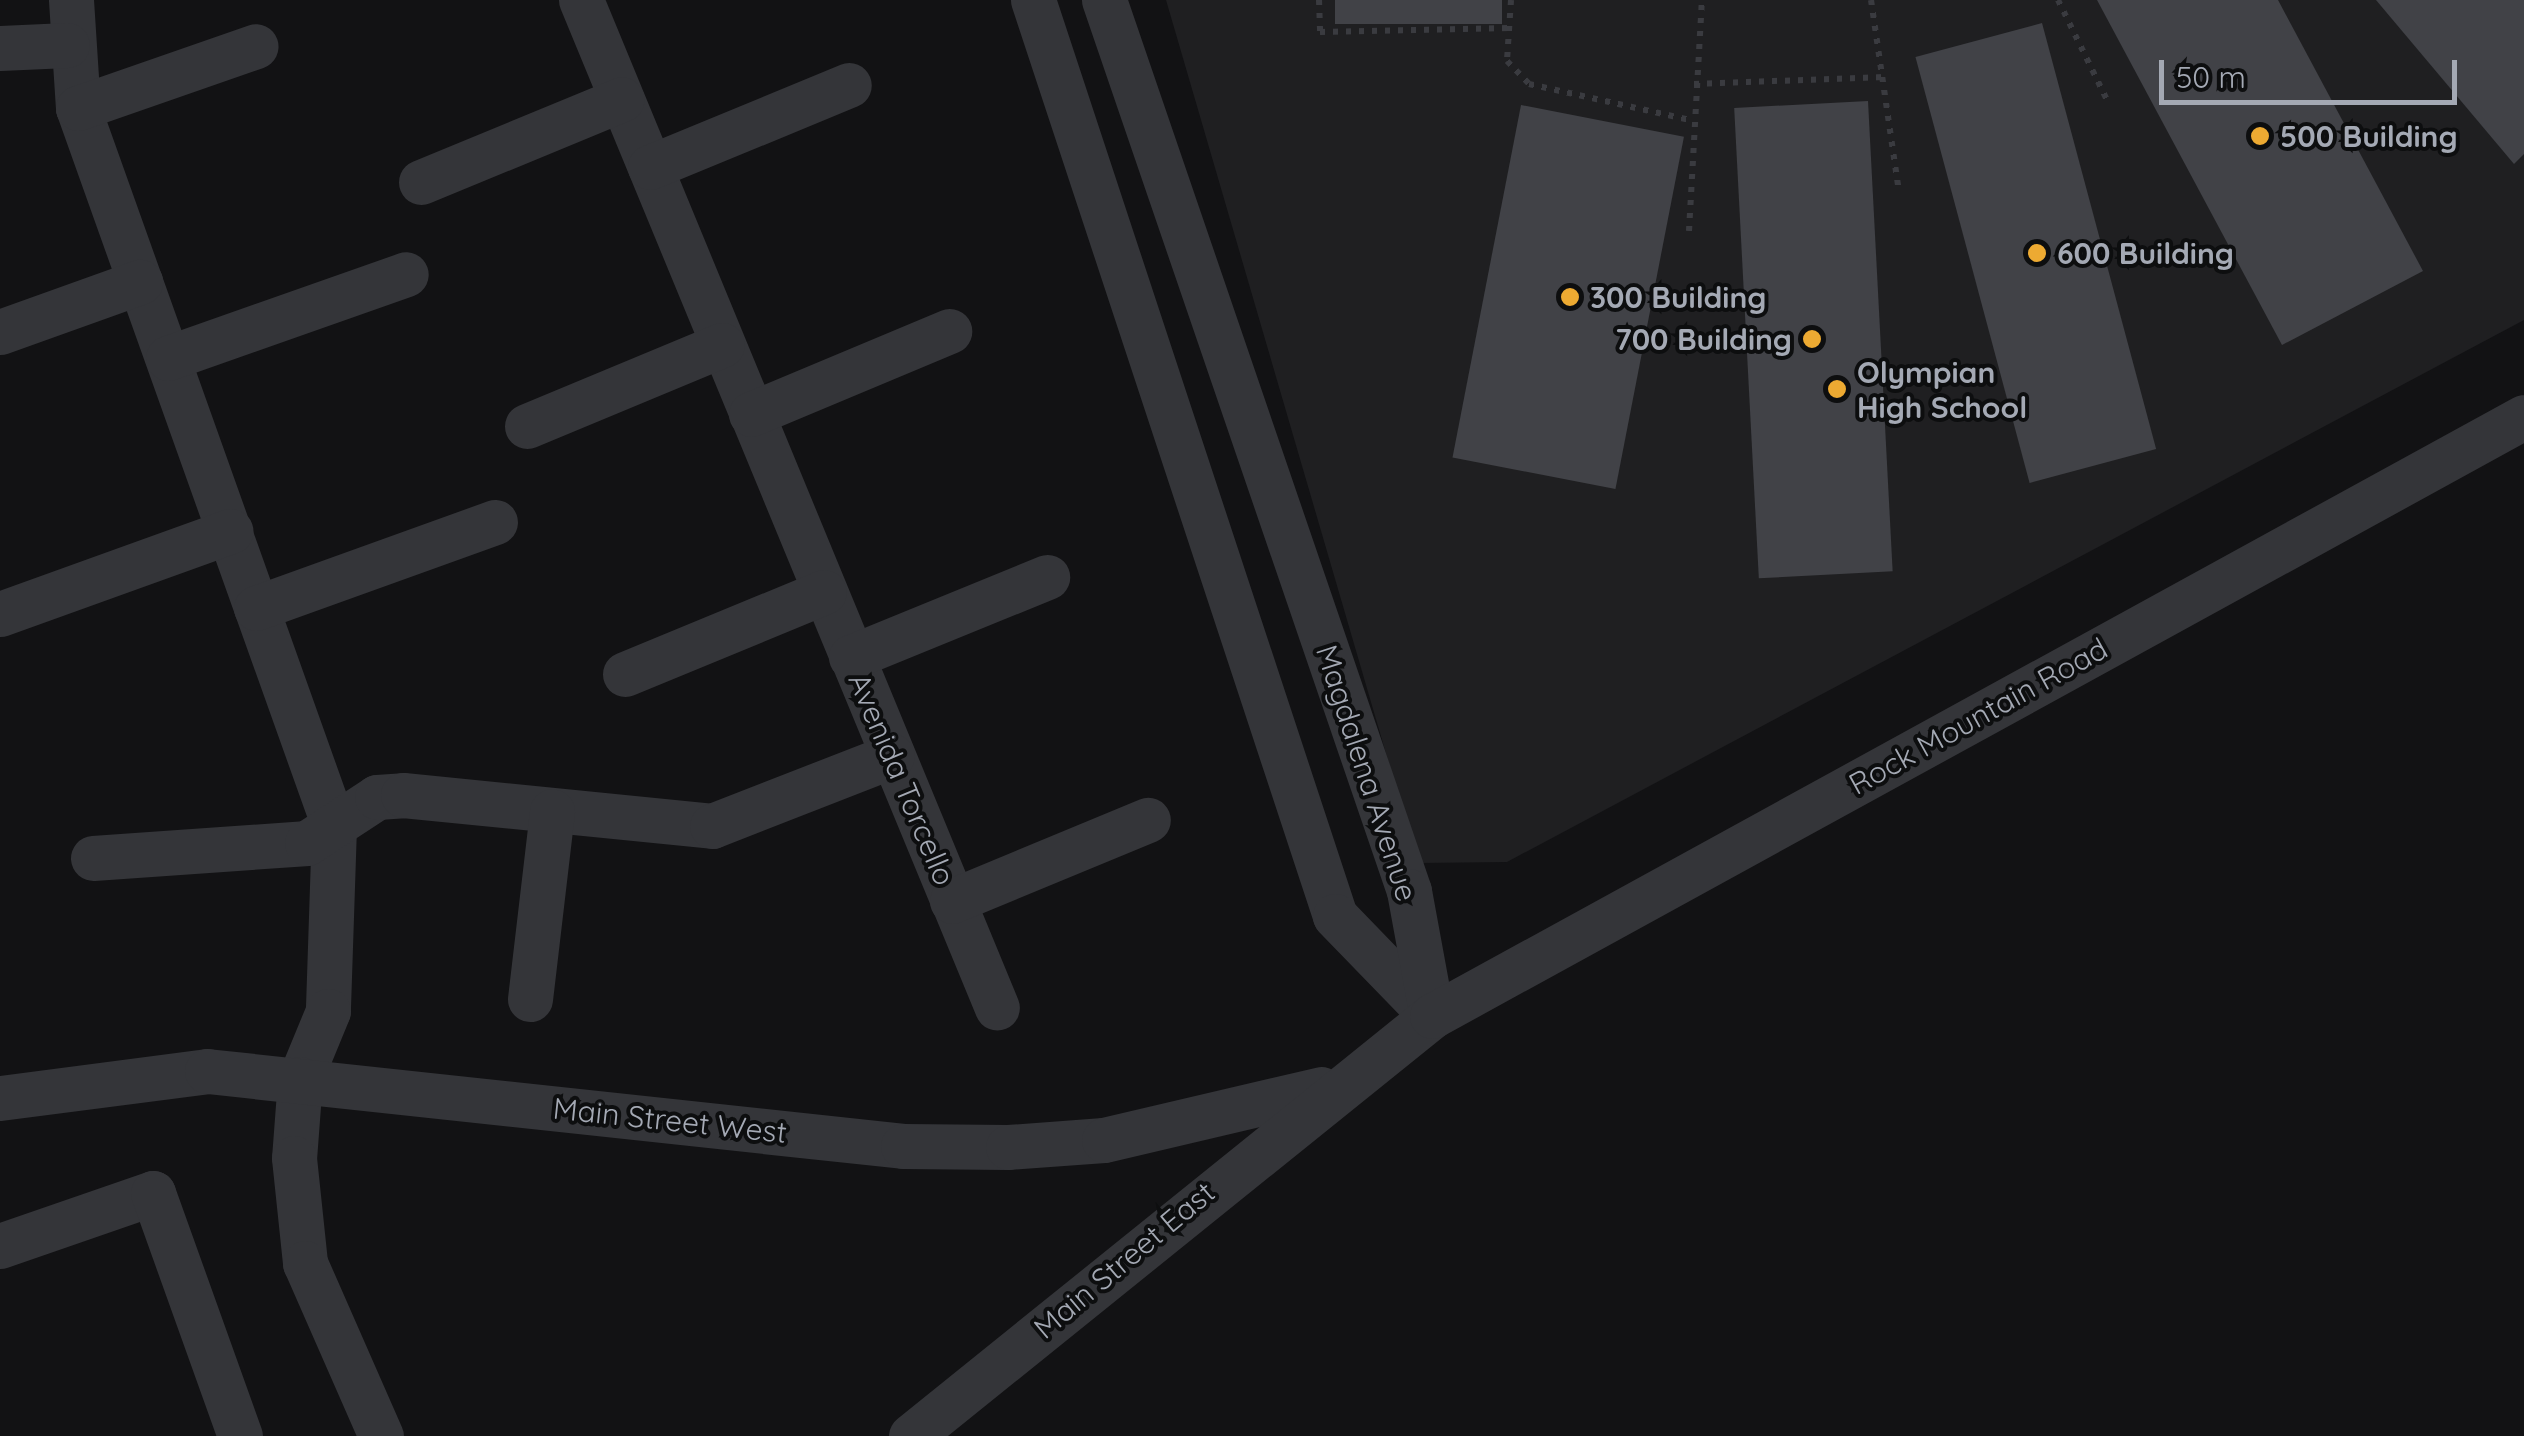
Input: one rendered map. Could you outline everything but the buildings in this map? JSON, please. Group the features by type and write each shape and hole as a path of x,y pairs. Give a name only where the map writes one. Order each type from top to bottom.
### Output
{"street":[{"path":"71,0 67,45 78,108 334,826 328,1011 300,1079 294,1158 305,1264 381,1436"},
{"name":"Avenida Torcello","path":"581,0 997,1008"},
{"path":"1033,0 1336,916 1432,1016"},
{"name":"Magdalena Avenue","path":"1104,0 1410,891 1432,1016"},
{"path":"0,48 67,45"},
{"path":"78,108 256,46"},
{"path":"650,167 849,85"},
{"path":"422,182 622,99"},
{"path":"168,358 406,274"},
{"path":"0,332 140,282"},
{"path":"751,414 949,332"},
{"path":"527,426 722,344"},
{"name":"Rock Mountain Road","path":"1337,1085 1432,1016 2524,416"},
{"path":"256,608 495,522"},
{"path":"0,614 231,531"},
{"name":"Avenida Torcello","path":"851,658 1047,577"},
{"path":"625,674 824,592"},
{"path":"93,858 280,848 334,826 377,797 403,795 712,826 892,756"},
{"path":"530,998 552,811"},
{"name":"Avenida Torcello","path":"952,901 1148,820"},
{"name":"Main Street West","path":"0,1098 207,1072 903,1146 1008,1147 1104,1140 1337,1085"},
{"name":"Main Street East","path":"911,1436 1337,1085"},
{"path":"0,1246 153,1193 240,1436"}],"path":[{"path":"1319,0 1320,32 1510,28"},
{"path":"1512,0 1507,61 1529,84 1690,120"},
{"path":"1689,231 1690,120 1702,0"},
{"path":"1871,0 1900,192"},
{"path":"2058,0 2109,104"},
{"path":"1694,84 1885,77"}],"shaded area":[{"name":"Olympian High School","path":"1166,0 2524,0 2524,320 1507,862 1418,863"}],"place":[{"name":"500 Building","path":"2260,136"},
{"name":"600 Building","path":"2037,253"},
{"name":"300 Building","path":"1570,297"},
{"name":"700 Building","path":"1812,339"},
{"name":"Olympian High School","path":"1837,389"}]}
